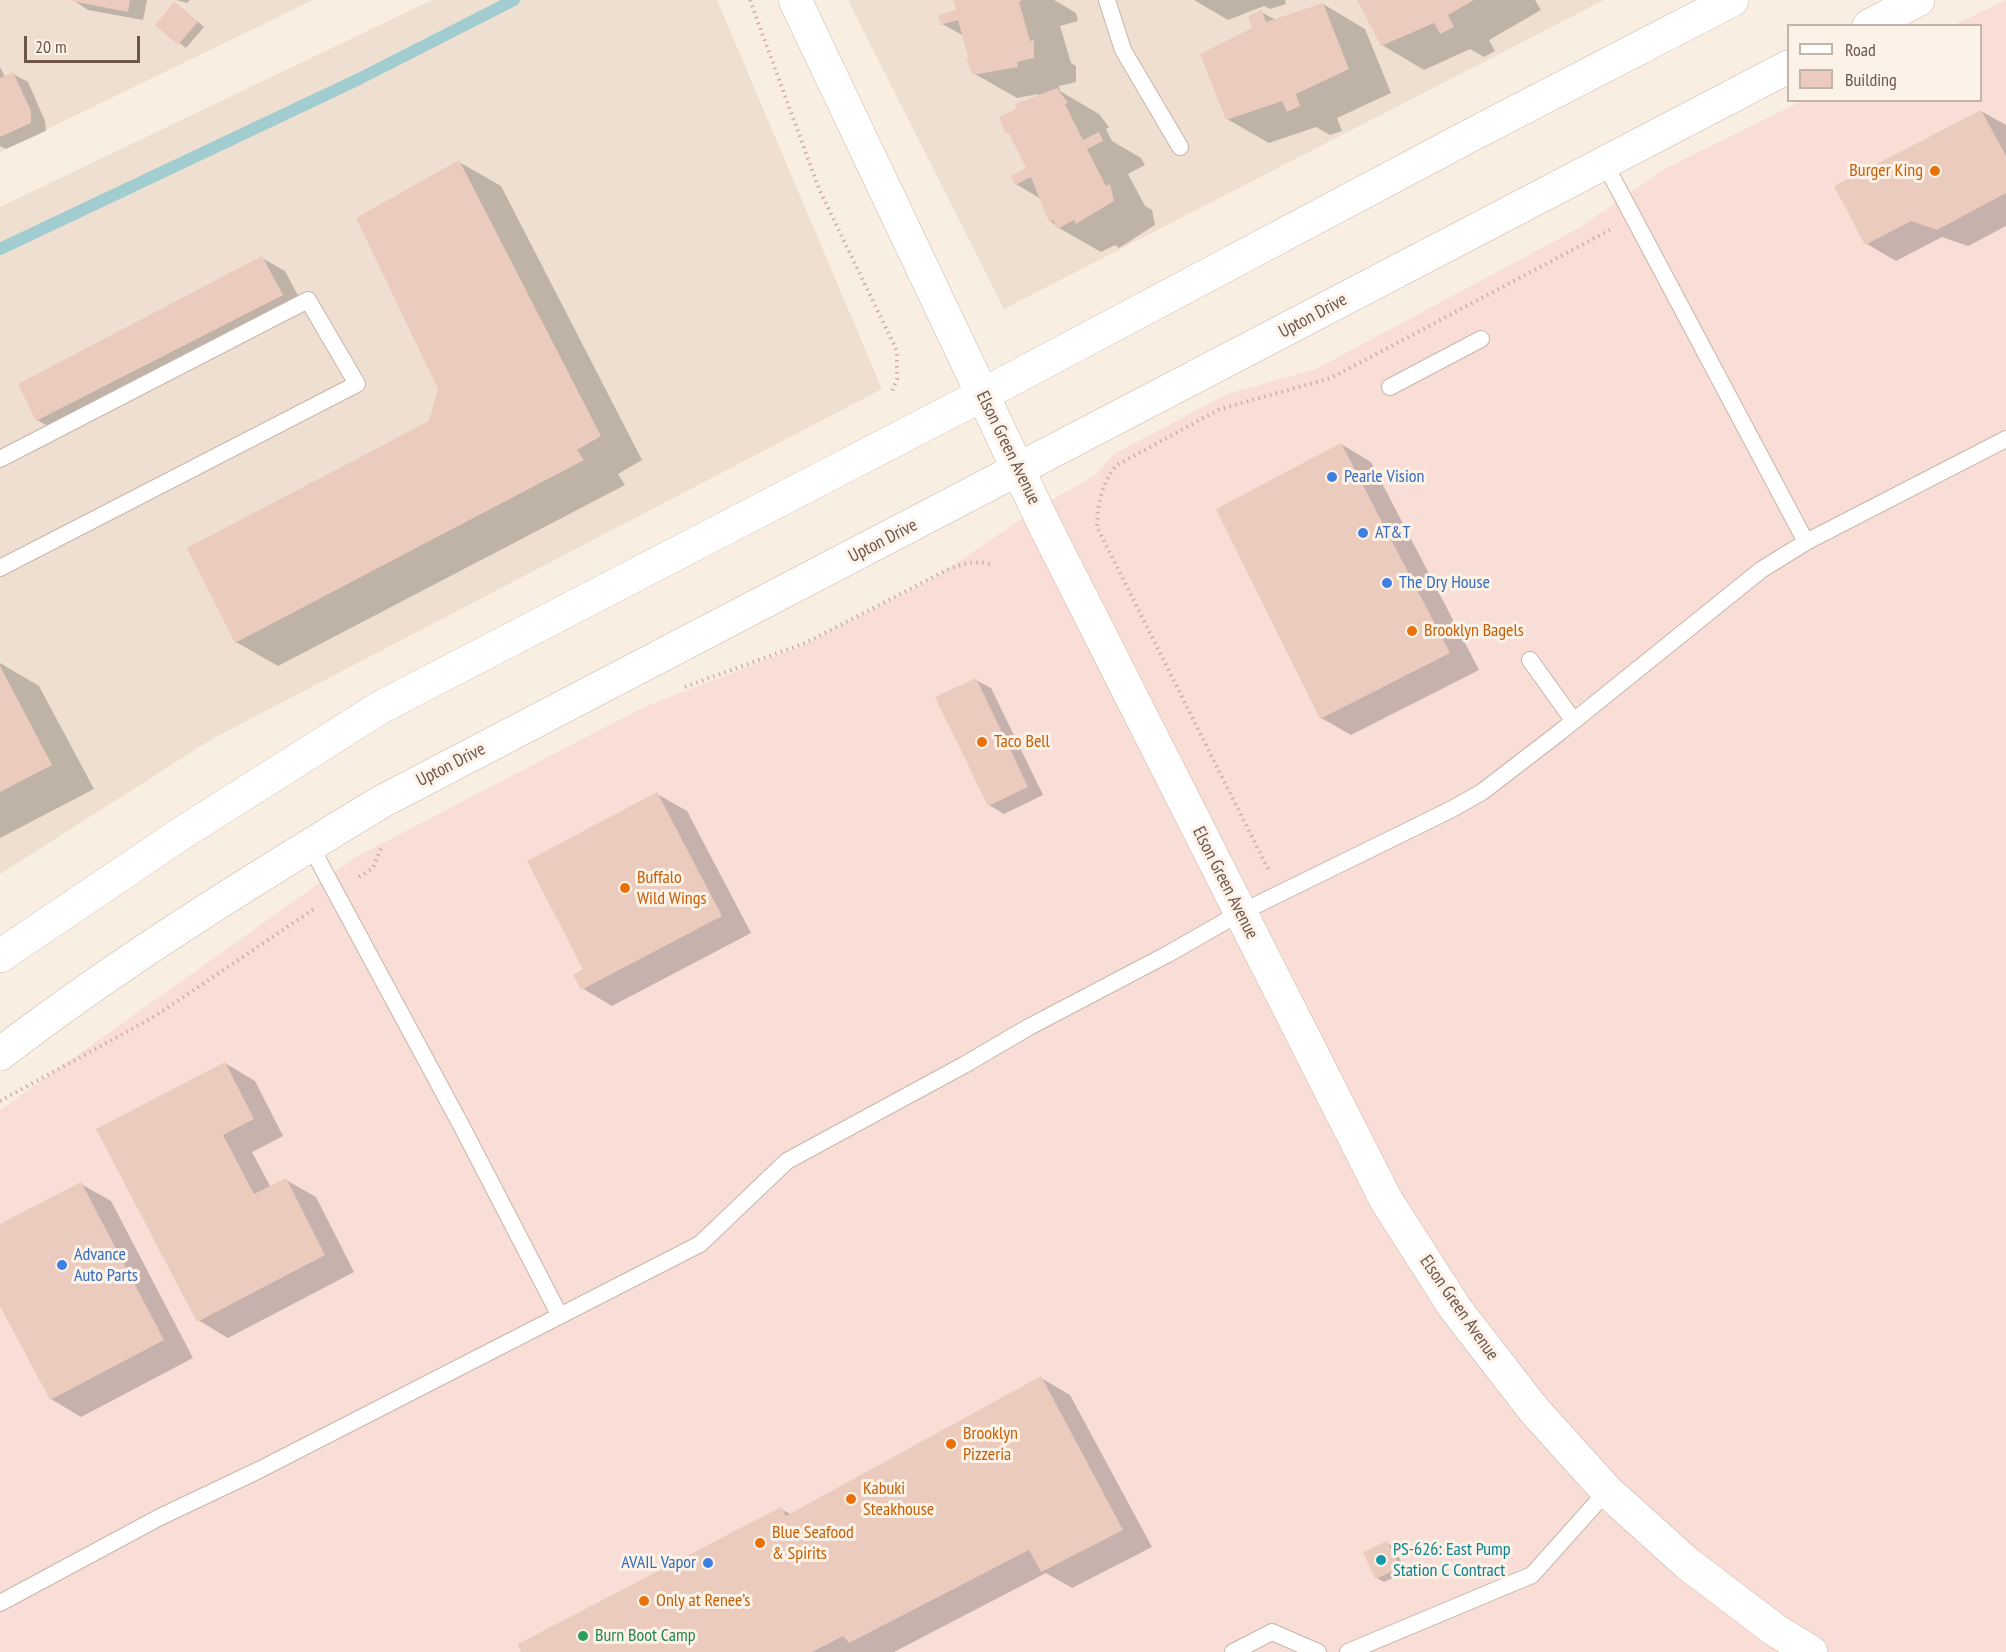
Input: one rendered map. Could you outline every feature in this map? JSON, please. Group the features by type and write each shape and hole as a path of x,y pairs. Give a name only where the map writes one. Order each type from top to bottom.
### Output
{"main road":[{"name":"Elson Green Avenue","path":"795,0 1043,522 1386,1200 1455,1308 1534,1410 1607,1491 1688,1564 1775,1630 1811,1652"},
{"path":"0,956 183,833 381,707 982,395 1474,133 1732,0"},
{"path":"1873,24 1918,0"},
{"name":"Upton Drive","path":"0,1054 44,1020 209,907 381,802 1787,68"}],"lane":[{"path":"1107,0 1123,50 1180,147"},
{"path":"1604,162 1806,542"},
{"path":"0,459 308,300 357,384 0,568"},
{"path":"1390,387 1481,339"},
{"path":"0,1603 160,1517 259,1470 700,1244 787,1161 1240,913 1472,798 1543,745 1761,570 1806,542 2006,440"},
{"path":"1530,660 1573,720"},
{"path":"310,845 461,1125 560,1316"},
{"path":"1348,1652 1533,1575 1607,1491"},
{"path":"1233,1652 1272,1632 1318,1652"}],"path":[{"path":"750,0 819,189 897,351 897,379 891,394"},
{"path":"1281,894 1097,527 1099,502 1112,470 1117,465 1220,409 1331,378 1633,217"},
{"path":"676,691 805,643 947,570 962,564 981,562 990,564"},
{"path":"0,1101 152,1018 373,868 385,842"}],"shaded area":[{"path":"0,0 313,0 0,152"},
{"path":"432,0 717,0 882,389 212,739 0,874 0,207"},
{"path":"848,0 1604,0 1004,309"},
{"path":"2006,0 2006,1652 0,1652 0,1110 356,857 644,707 804,645 936,577 1033,511 1095,475 1114,454 1227,394 1316,369 1577,229 1668,167 1800,102 1982,102 1982,24 1956,24"}],"building":[{"path":"67,0 130,0 128,12"},
{"path":"953,0 1023,0 1019,2 1030,41 1034,40 1034,58 1017,62 1018,67 973,75 966,58 968,57 958,20 941,25 938,15 956,10"},
{"path":"1357,0 1474,0 1448,15 1454,27 1440,34 1434,23 1381,46"},
{"path":"174,2 198,22 178,45 155,25"},
{"path":"1323,3 1349,69 1296,94 1300,106 1287,112 1282,101 1226,120 1200,54 1252,28 1248,16 1262,10 1266,22"},
{"path":"13,72 31,111 31,123 0,137 0,78"},
{"path":"1057,88 1068,103 1065,104 1083,140 1099,132 1103,141 1087,149 1106,186 1110,184 1114,201 1076,224 1074,220 1057,229 1053,220 1049,222 1031,177 1015,185 1011,176 1026,168 1009,133 1005,133 999,117 1016,109 1015,104"},
{"name":"Burger King","path":"1981,110 2006,156 2006,193 1937,230 1911,221 1865,245 1834,186"},
{"path":"459,160 601,436 577,450 584,460 235,643 187,548 429,421 438,389 356,218"},
{"path":"262,256 283,295 36,421 18,384"},
{"path":"1341,443 1450,653 1320,719 1216,509"},
{"path":"0,666 52,765 0,792"},
{"name":"Taco Bell","path":"976,678 1028,787 988,806 935,697"},
{"name":"Buffalo Wild Wings","path":"657,792 722,916 581,990 573,975 583,969 527,861"},
{"path":"225,1062 254,1119 223,1135 254,1194 286,1178 325,1255 197,1322 96,1129"},
{"name":"Advance Auto Parts","path":"81,1182 164,1340 50,1400 0,1306 0,1224"},
{"path":"1041,1376 1123,1530 1041,1572 1029,1550 849,1643 843,1636 812,1652 521,1652 518,1644 781,1507 786,1516"},
{"name":"PS-626: East Pump Station C Contract","path":"1387,1541 1400,1568 1375,1579 1363,1552"}],"waterway":[{"path":"0,249 359,79 514,0"}],"place":[{"name":"Burger King","path":"1935,171"},
{"name":"Pearle Vision","path":"1332,477"},
{"name":"AT&T","path":"1363,533"},
{"name":"The Dry House","path":"1387,583"},
{"name":"Brooklyn Bagels","path":"1412,631"},
{"name":"Taco Bell","path":"982,742"},
{"name":"Buffalo Wild Wings","path":"625,888"},
{"name":"Advance Auto Parts","path":"62,1265"},
{"name":"Brooklyn Pizzeria","path":"951,1444"},
{"name":"Kabuki Steakhouse","path":"851,1499"},
{"name":"Blue Seafood & Spirits","path":"760,1543"},
{"name":"PS-626: East Pump Station C Contract","path":"1381,1560"},
{"name":"AVAIL Vapor","path":"708,1563"},
{"name":"Only at Renee’s","path":"644,1601"},
{"name":"Burn Boot Camp","path":"583,1636"}]}
